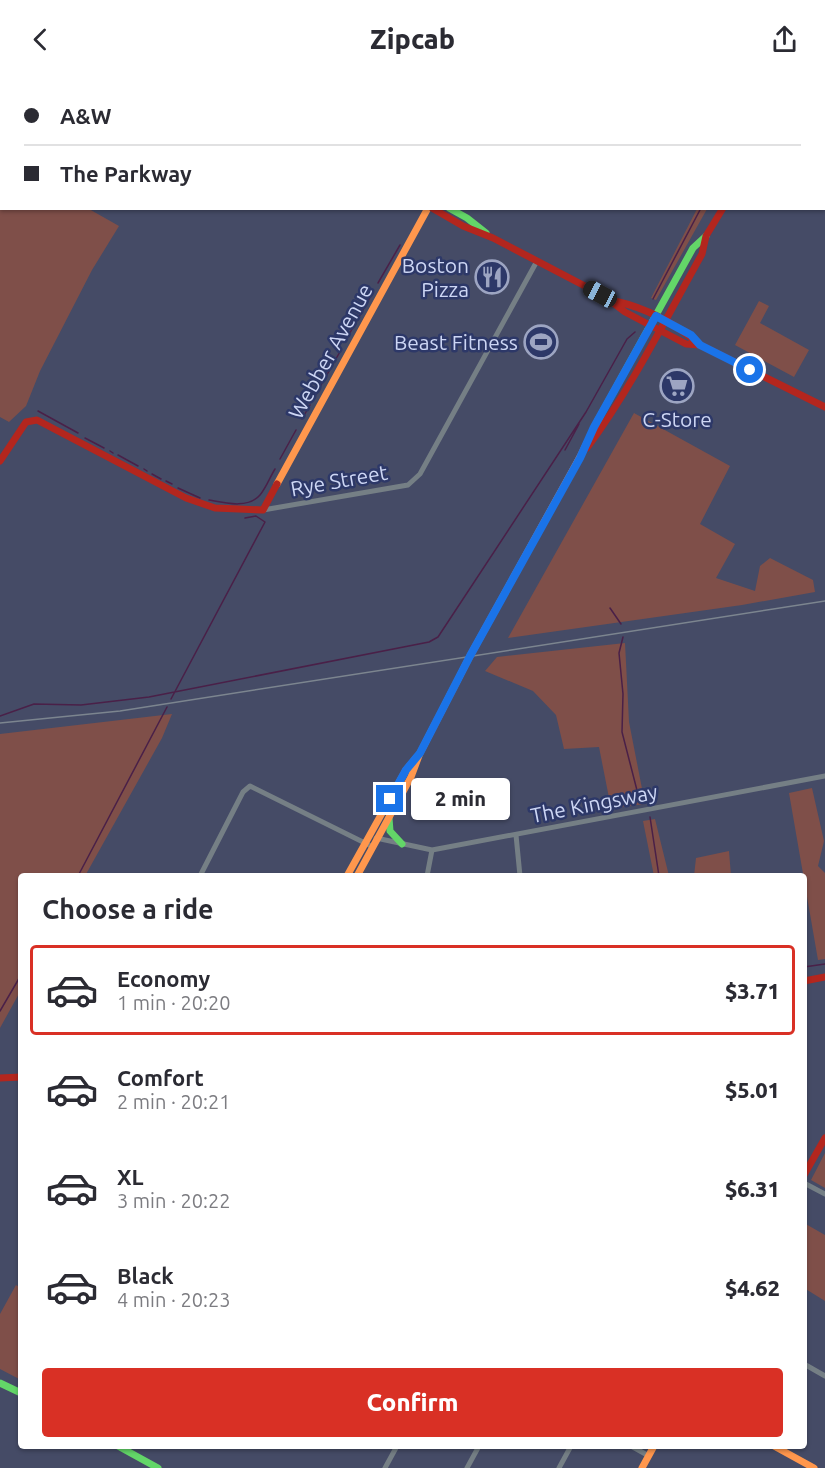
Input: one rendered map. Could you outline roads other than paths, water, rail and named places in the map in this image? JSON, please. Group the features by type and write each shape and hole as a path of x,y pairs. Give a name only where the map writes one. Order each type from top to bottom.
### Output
{"main road":[{"name":"Webber Avenue","path":"263,510 429,210"},
{"path":"434,210 463,226 493,238 613,301 626,312 686,344 700,345 824,405"},
{"path":"453,210 493,238"},
{"path":"359,873 411,777 420,753 476,646 580,458 594,427 693,248 706,236 722,210"},
{"path":"580,458 612,414 702,254 706,236"},
{"path":"613,301 631,303 691,335 700,345"},
{"name":"Rye Street","path":"0,461 26,422 37,420 186,498 215,508 263,510"},
{"path":"349,873 406,770 420,753"},
{"path":"389,817 390,831 402,844"},
{"path":"807,980 825,977"},
{"path":"0,1078 18,1077"},
{"path":"807,1170 825,1138"},
{"path":"0,1383 18,1392"},
{"path":"123,1449 158,1468"},
{"path":"642,1468 652,1449"},
{"path":"779,1449 814,1468"}],"street":[{"name":"Rye Street","path":"263,510 408,485 420,474 537,261"},
{"name":"The Kingsway","path":"369,835 432,850 825,776"},
{"path":"202,873 243,792 250,786 373,847"},
{"path":"516,835 520,873"},
{"path":"428,873 432,850"},
{"path":"807,1185 825,1194"},
{"path":"807,1366 825,1376"},
{"path":"385,1468 395,1449"},
{"path":"467,1468 477,1449"},
{"path":"559,1468 569,1449"},
{"path":"636,1449 648,1456"}],"waterway":[{"path":"653,299 700,210"},
{"path":"378,283 400,245"},
{"path":"347,338 373,292"},
{"path":"586,412 627,339 635,332"},
{"path":"316,394 341,350"},
{"path":"302,419 310,405"},
{"path":"38,411 78,433"},
{"path":"0,716 34,704 81,705 149,697 429,642 438,637 586,412"},
{"path":"578,426 565,450 579,424"},
{"path":"280,459 296,430"},
{"path":"85,438 104,448"},
{"path":"118,455 138,466"},
{"path":"209,500 236,504 249,502 260,495 275,469"},
{"path":"152,474 161,479"},
{"path":"166,481 172,484"},
{"path":"178,488 200,498"},
{"path":"171,699 265,522 256,516 245,518"},
{"path":"610,608 621,624"},
{"path":"623,637 619,653 623,694 622,732 640,802"},
{"path":"80,873 167,707"},
{"path":"650,817 659,873"},
{"path":"807,967 825,964"},
{"path":"0,1011 18,980"}],"railway":[{"path":"0,723 120,711 825,601"}],"place":[{"name":"Boston Pizza","path":"492,277"},
{"name":"Beast Fitness","path":"541,342"},
{"name":"C-Store","path":"677,386"}]}
